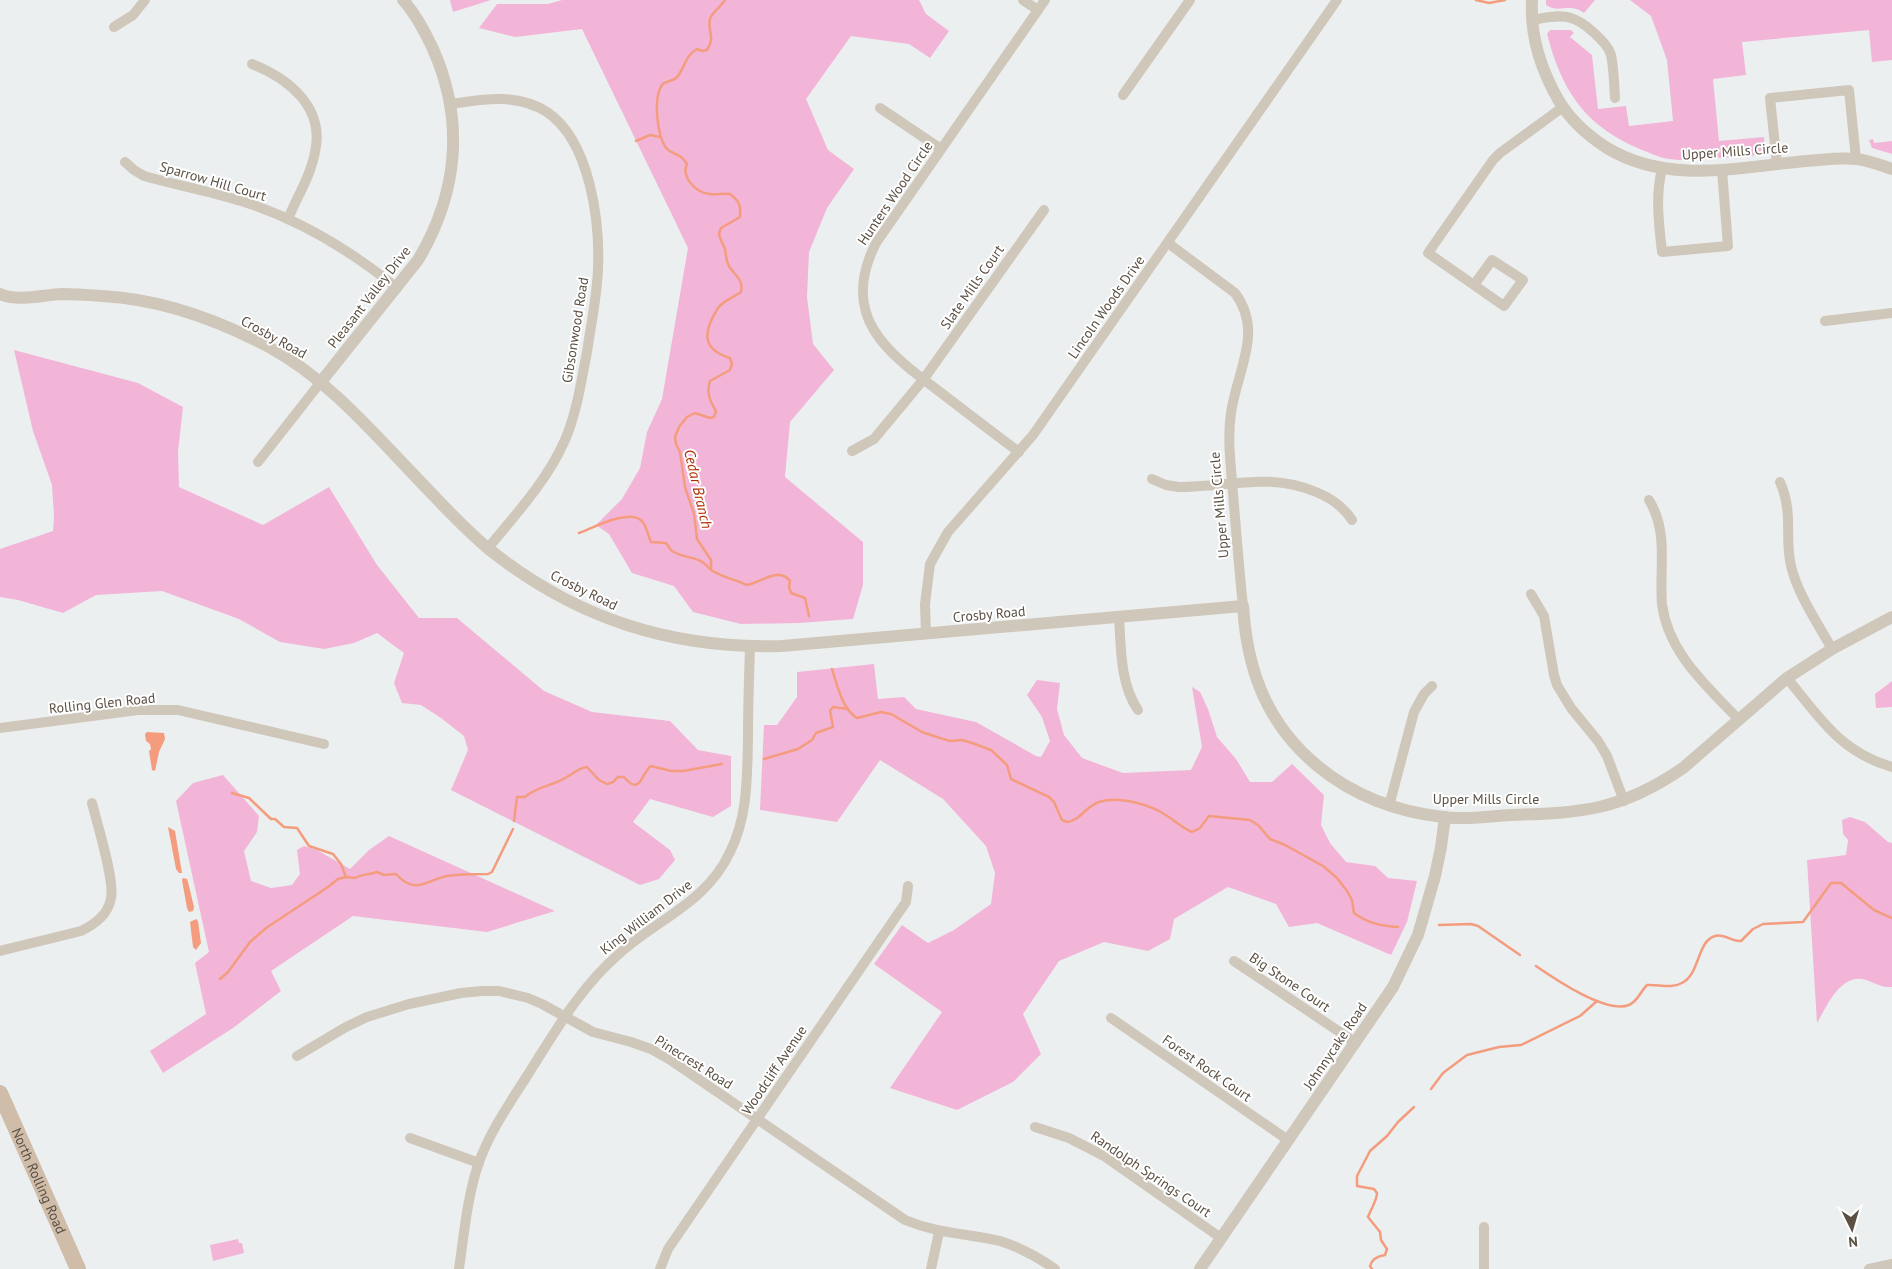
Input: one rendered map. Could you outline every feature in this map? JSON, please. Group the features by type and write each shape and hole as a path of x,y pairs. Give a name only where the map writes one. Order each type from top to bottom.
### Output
{"main road":[{"name":"North Rolling Road","path":"0,1093 78,1269"}],"street":[{"path":"114,27 133,15 146,0"},
{"name":"Pleasant Valley Drive","path":"320,383 397,288 429,241 447,194 454,148 451,104 440,63 420,22 403,0"},
{"path":"1023,0 1038,10"},
{"name":"Hunters Wood Circle","path":"1018,452 898,360 876,335 864,306 864,274 868,258 876,243 1045,0"},
{"path":"1123,95 1190,0"},
{"name":"Lincoln Woods Drive","path":"926,634 925,604 930,564 948,532 958,518 1018,452 1168,244 1337,0"},
{"name":"Upper Mills Circle","path":"1532,0 1532,20 1536,46 1545,74 1563,107 1583,130 1605,146 1633,161 1662,169 1686,172 1831,159 1856,159 1892,169"},
{"path":"1532,20 1570,17 1602,40 1611,54 1615,98"},
{"path":"252,64 268,70 292,86 306,103 315,128 316,150 314,157 288,219"},
{"path":"1777,164 1770,98 1850,90 1856,159"},
{"name":"Gibsonwood Road","path":"451,104 485,99 518,100 546,112 557,121 576,146 584,166 598,239 596,296 579,397 573,420 546,476 488,548"},
{"path":"1474,285 1492,260 1522,280 1504,306 1428,253 1493,160 1563,107"},
{"path":"880,108 941,150"},
{"name":"Sparrow Hill Court","path":"125,162 144,176 241,201 288,219 332,241 372,267 397,288"},
{"path":"1662,169 1658,185 1657,203 1662,252 1728,246 1722,170"},
{"name":"Slate Mills Court","path":"852,451 874,439 923,380 1044,210"},
{"name":"Upper Mills Circle","path":"1168,244 1235,293 1242,302 1249,323 1247,347 1237,380 1230,415 1229,436 1243,606 1249,653 1256,675 1274,715 1286,733 1326,774 1347,788 1389,806 1445,818 1570,813 1624,801 1651,788 1683,768 1787,678 1832,649 1892,618"},
{"name":"Crosby Road","path":"3,299 64,294 105,296 172,308 209,320 256,341 297,365 344,402 434,496 488,548 514,568 546,590 578,607 608,620 664,636 706,643 750,647 782,646 1243,606"},
{"path":"1825,320 1892,313"},
{"path":"258,462 320,383"},
{"path":"1152,479 1166,485 1179,486 1278,481 1295,484 1325,495 1337,502 1346,510 1352,520"},
{"path":"1780,482 1788,506 1788,548 1794,578 1832,649"},
{"path":"1649,500 1660,526 1662,604 1672,640 1692,669 1739,720"},
{"path":"1532,594 1544,616 1557,685 1567,703 1598,741 1607,756 1624,801"},
{"path":"1119,617 1127,688 1131,700 1138,710"},
{"name":"King William Drive","path":"459,1269 470,1192 479,1163 502,1115 564,1017 599,971 638,939 684,907 703,890 730,854 744,813 747,788 750,647"},
{"path":"1787,678 1845,745 1876,763 1892,768"},
{"path":"1389,806 1414,712 1424,694 1432,686"},
{"name":"Rolling Glen Road","path":"0,728 138,710 178,710 324,744"},
{"path":"0,951 81,931 101,918 107,909 111,898 111,881 92,804"},
{"name":"Johnnycake Road","path":"1200,1269 1356,1043 1392,987 1418,935 1435,876 1445,818"},
{"name":"Woodcliff Avenue","path":"660,1269 668,1249 906,902 908,886"},
{"name":"Big Stone Court","path":"1234,961 1356,1043"},
{"name":"Pinecrest Road","path":"297,1056 367,1017 408,1004 461,993 482,991 514,994 542,1004 593,1032 651,1049 672,1061 891,1212 921,1227 939,1232 1001,1242 1032,1255 1055,1269"},
{"name":"Forest Rock Court","path":"1111,1018 1288,1140"},
{"name":"Randolph Springs Court","path":"1035,1127 1069,1138 1104,1156 1221,1238"},
{"path":"410,1138 479,1163"},
{"path":"1484,1227 1484,1269"},
{"path":"931,1269 939,1232"},
{"path":"1869,1269 1892,1264"}],"shaded area":[{"path":"450,0 491,0 453,12"},
{"path":"562,0 919,0 926,14 949,31 930,58 909,44 851,36 806,99 828,150 854,169 827,208 809,252 807,297 813,344 834,370 790,422 785,477 863,542 863,585 853,619 799,623 741,624 693,612 674,586 632,573 609,534 596,525 622,499 640,468 647,432 662,399 688,248 582,29 515,37 479,28 497,4 548,4"},
{"path":"1546,0 1595,0 1584,13 1574,8 1551,7 1546,5"},
{"path":"1630,0 1892,0 1892,60 1872,62 1869,30 1742,42 1746,75 1713,79 1719,141 1764,137 1765,150 1755,155 1742,157 1684,160 1661,157 1622,141 1591,118 1579,105 1560,73 1547,34 1550,30 1571,30 1574,33 1570,37 1592,55 1598,109 1626,106 1629,126 1673,121 1667,60 1651,16"},
{"path":"1873,139 1874,143 1892,141 1892,154 1872,148 1869,140"},
{"path":"14,350 138,383 183,407 178,452 179,487 263,525 329,487 377,565 419,618 457,618 544,691 592,712 670,721 698,750 731,756 731,806 713,817 650,799 633,822 670,850 675,860 659,879 640,885 451,790 468,750 464,736 421,705 402,703 394,683 404,653 377,633 354,643 324,649 280,642 239,619 162,591 96,595 63,613 18,600 0,597 0,549 53,531 54,516 52,485 33,431"},
{"path":"874,664 878,699 904,697 916,709 976,722 1041,757 1050,741 1042,717 1027,695 1037,680 1060,683 1057,709 1064,735 1082,758 1123,773 1191,770 1202,747 1192,687 1200,692 1217,737 1236,759 1250,782 1272,782 1292,764 1324,795 1321,825 1330,843 1346,862 1375,866 1388,878 1417,881 1407,922 1391,955 1317,923 1289,927 1276,904 1228,887 1174,919 1170,939 1148,951 1104,942 1059,961 1023,1014 1041,1054 1013,1082 957,1110 890,1088 942,1012 874,964 902,925 928,943 954,930 991,904 995,873 986,846 943,799 880,760 837,822 760,810 764,725 777,725 797,697 797,672"},
{"path":"1892,681 1892,707 1876,708 1875,694"},
{"path":"147,732 164,733 165,739 159,752 155,771 152,770 149,751 151,749 150,744 146,741 145,734"},
{"path":"223,775 259,816 257,832 244,851 251,881 271,888 292,885 300,874 297,850 304,846 317,850 350,869 369,850 389,836 555,911 487,932 353,916 271,971 281,991 233,1028 163,1073 150,1051 206,1014 195,963 209,952 176,801 193,783"},
{"path":"1850,817 1865,822 1888,842 1892,843 1892,987 1882,986 1866,980 1857,979 1849,981 1836,992 1817,1023 1807,860 1846,855 1848,840 1843,834 1842,820"},
{"path":"168,827 175,831 182,873 179,873 176,869"},
{"path":"183,878 187,879 194,907 193,911 189,912 182,880"},
{"path":"196,919 198,921 201,943 196,950 193,947 190,922"},
{"path":"238,1239 239,1243 242,1243 244,1253 213,1261 210,1245"}],"waterway":[{"name":"Cedar Branch","path":"725,0 710,19 711,41 707,50 697,49 693,51 676,78 662,85 658,98 658,126 663,142 668,150 682,157 687,164 686,174 691,184 705,193 730,194 740,206 740,217 721,228 719,234 728,264 741,283 741,292 718,308 708,331 709,344 720,354 730,358 732,364 730,370 710,381 710,400 716,411 714,417 710,418 695,413 687,417 679,427 675,437 680,452 685,487 694,514 697,539 711,560 711,570 747,585 775,575 786,577 790,581 791,593 805,598 809,616"},
{"path":"1476,0 1489,3 1505,0"},
{"path":"636,141 650,135 660,137"},
{"path":"579,533 611,520 629,517 636,518 644,523 651,542 666,543 671,550 702,562 710,569"},
{"name":"Cedar Branch","path":"832,669 847,709 857,718 881,712 891,714 922,732 950,741 962,740 991,750 1007,765 1011,779 1049,797 1054,802 1062,820 1072,821 1094,804 1106,800 1130,801 1153,808 1192,832 1200,828 1209,816 1250,820 1258,825 1270,839 1323,866 1337,878 1352,900 1354,913 1374,923 1398,927"},
{"path":"764,759 798,749 812,740 816,733 833,727 830,711 833,707 848,709"},
{"path":"514,821 517,797 525,797 587,767 599,780 607,784 613,782 618,777 624,777 634,785 640,782 651,766 671,771 683,771 722,764"},
{"path":"232,793 249,798 271,819 275,819 284,827 297,828 309,846 333,854 341,864 346,877"},
{"path":"220,979 228,972 250,942 266,928 338,879 346,877 355,878 377,872 384,875 396,874 409,884 421,885 447,876 488,874 492,872 513,829"},
{"name":"Cedar Branch","path":"1536,966 1555,979 1594,1000 1607,1005 1629,1005 1637,999 1647,985 1678,985 1688,979 1705,944 1715,936 1719,935 1741,941 1753,929 1763,924 1803,922 1831,883 1841,883 1874,910 1892,918"},
{"name":"Cedar Branch","path":"1439,925 1471,924 1478,926 1520,955"},
{"path":"1431,1089 1443,1073 1467,1055 1499,1047 1521,1045 1580,1016 1597,1001"},
{"path":"1372,1269 1370,1266 1372,1261 1385,1255 1387,1249 1381,1240 1380,1232 1368,1217 1377,1193 1374,1189 1357,1186 1357,1176 1370,1151 1414,1107"}]}
